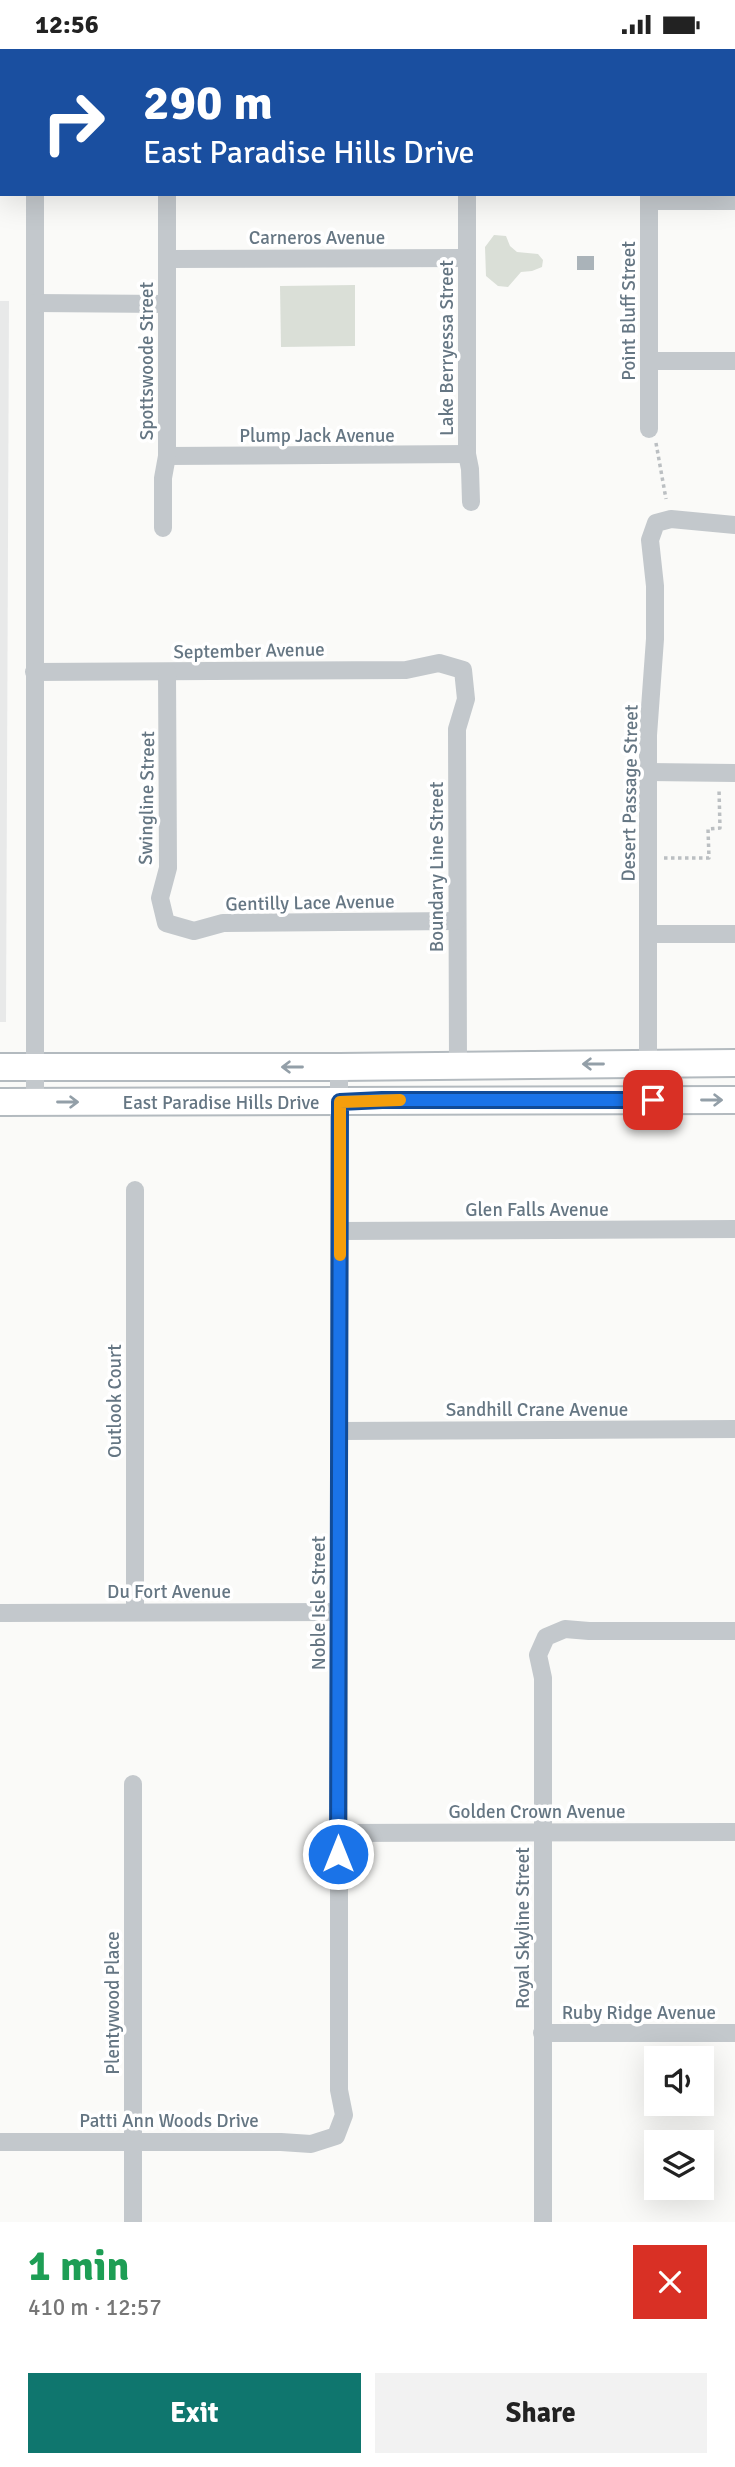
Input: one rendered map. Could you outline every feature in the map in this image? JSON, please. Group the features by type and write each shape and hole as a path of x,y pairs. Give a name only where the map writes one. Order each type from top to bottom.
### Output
{"main road":[{"name":"East Paradise Hills Drive","path":"0,1067 735,1063"},
{"name":"East Paradise Hills Drive","path":"0,1102 735,1100"}],"street":[{"path":"35,196 35,1101"},
{"name":"Spottswoode Street","path":"163,527 163,478 167,456 167,196"},
{"name":"Lake Berryessa Street","path":"467,196 467,454 471,502"},
{"path":"649,198 735,201"},
{"name":"Point Bluff Street","path":"649,198 652,432"},
{"name":"Carneros Avenue","path":"167,259 467,258"},
{"path":"34,303 167,304"},
{"path":"649,361 735,361"},
{"name":"Plump Jack Avenue","path":"167,456 467,454"},
{"name":"Desert Passage Street","path":"648,1064 648,735 655,639 655,586 650,540 656,523 671,519 735,525"},
{"name":"September Avenue","path":"34,672 406,670 439,663 463,670"},
{"name":"Boundary Line Street","path":"458,1065 457,729 466,699 463,670"},
{"name":"Swingline Street","path":"166,923 160,898 168,868 167,672"},
{"path":"648,772 727,777"},
{"name":"Gentilly Lace Avenue","path":"166,923 194,931 223,923 456,921"},
{"path":"648,935 735,934"},
{"name":"Noble Isle Street","path":"336,2136 344,2115 339,2090 339,1067"},
{"name":"Outlook Court","path":"135,1190 135,1612"},
{"name":"Glen Falls Avenue","path":"340,1231 735,1229"},
{"name":"Sandhill Crane Avenue","path":"340,1431 735,1429"},
{"name":"Du Fort Avenue","path":"0,1613 339,1612"},
{"name":"Royal Skyline Street","path":"543,2222 543,1678 538,1655 546,1637 565,1629 589,1632 735,1631"},
{"name":"Plentywood Place","path":"133,1784 133,2222"},
{"name":"Golden Crown Avenue","path":"338,1833 735,1832"},
{"name":"Ruby Ridge Avenue","path":"542,2033 735,2033"},
{"name":"Patti Ann Woods Drive","path":"0,2141 311,2144 336,2136"}],"path":[{"path":"652,432 666,499"},
{"path":"659,857 709,858 708,829 720,828 727,777"}],"shaded area":[{"path":"494,235 506,236 510,246 517,252 538,254 543,260 542,267 521,272 508,287 498,286 486,276 485,247"},
{"path":"355,285 355,346 281,347 280,286"},
{"path":"0,301 9,301 6,1022 0,1022"}],"building":[{"path":"577,256 594,256 594,270 577,270"}],"slow traffic":[{"path":"340,1255 340,1102 400,1100"}],"route":[{"path":"338,1854 340,1102 653,1100"}]}
